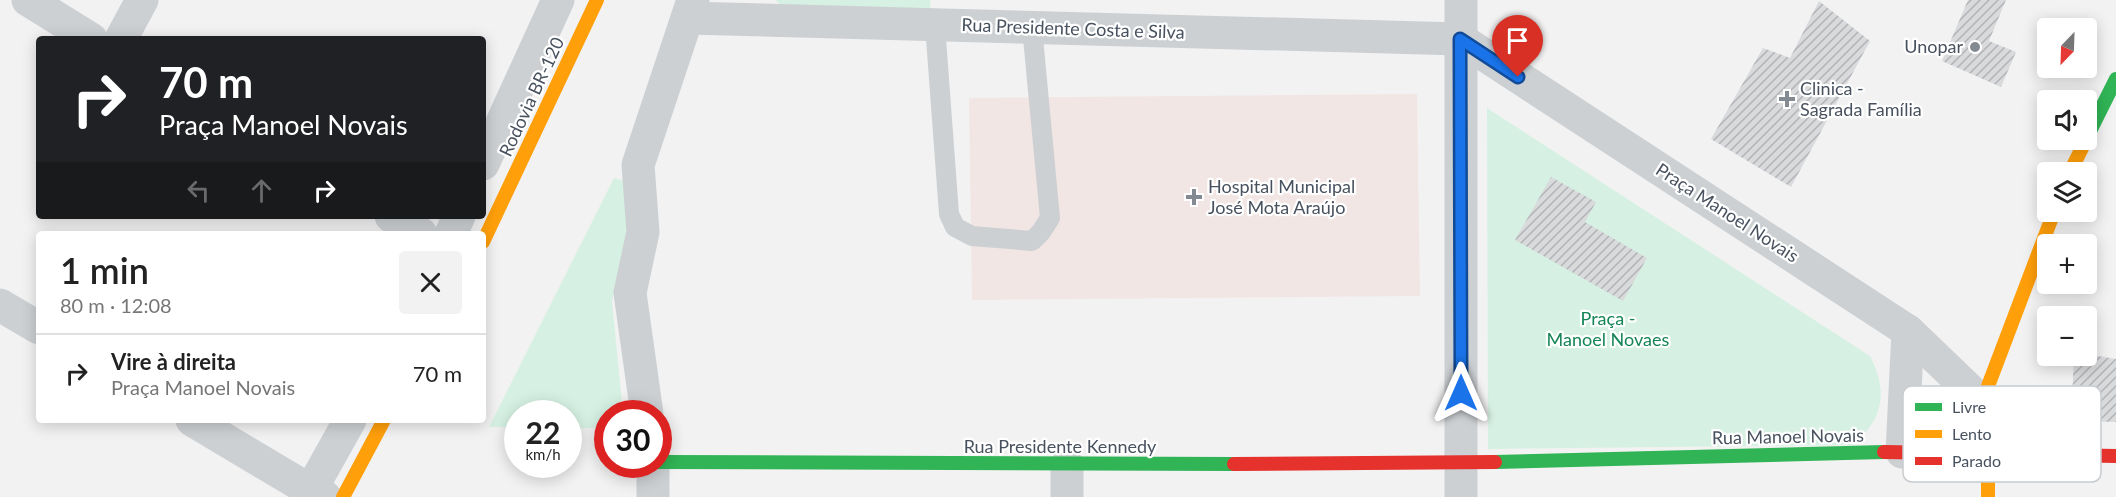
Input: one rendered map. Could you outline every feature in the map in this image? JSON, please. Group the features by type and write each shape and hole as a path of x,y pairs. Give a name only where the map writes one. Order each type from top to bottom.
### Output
{"street":[{"path":"28,0 87,36"},
{"path":"123,36 142,0"},
{"name":"Rodovia BR-120","path":"486,236 597,0"},
{"path":"1461,0 1461,497"},
{"path":"486,157 556,1"},
{"path":"645,400 630,293 643,232 638,165 690,9"},
{"name":"Rua Presidente Costa e Silva","path":"690,9 935,25 1460,39"},
{"name":"Praça Manoel Novais","path":"1460,39 1908,331 1965,386"},
{"path":"2097,117 2116,79"},
{"path":"396,219 416,231"},
{"path":"1988,386 2050,222"},
{"path":"0,304 36,326"},
{"path":"1905,386 1908,331"},
{"path":"197,423 314,495 349,423"},
{"path":"343,497 382,423"},
{"path":"1902,452 1903,432"},
{"name":"Rua Manoel Novais","path":"1462,463 1902,452"},
{"name":"Rua Manoel Novais","path":"2101,456 2116,456"},
{"name":"Rua Presidente Kennedy","path":"672,463 1067,481 1462,463"},
{"path":"653,478 653,497"}],"lane":[{"path":"935,25 949,213 956,227 972,236 1032,240 1041,232 1050,218 1032,27"}],"shaded area":[{"name":"Hospital Municipal José Mota Araújo","path":"1417,94 1420,296 972,300 969,98"}],"green space":[{"path":"776,0 930,0 931,16 779,4"},
{"name":"Praça - Manoel Novaes","path":"1487,108 1870,356 1876,369 1881,393 1877,414 1864,435 1854,445 1488,449"},
{"path":"614,178 638,185 612,301 622,400 594,400 594,428 582,428 582,400 504,400 504,427 489,427"}],"building":[{"name":"Unopar","path":"1968,0 2006,0 1989,41 2016,52 2001,87 1942,61"},
{"name":"Clinica - Sagrada Família","path":"1819,1 1870,41 1791,187 1711,139 1763,48 1790,58"},
{"path":"1551,177 1596,202 1585,222 1647,258 1623,301 1515,240"},
{"path":"2097,356 2116,359 2116,422 2101,422 2101,386 2073,386 2074,366 2097,366"}],"traffic: fast":[{"path":"2097,117 2116,79"},
{"path":"1495,462 1884,452"},
{"path":"672,462 1234,464"}],"traffic: slow":[{"path":"486,236 597,0"},
{"path":"2075,162 2081,150"},
{"path":"1988,386 2050,222"},
{"path":"343,497 382,423"},
{"path":"1988,482 1988,497"}],"traffic: jam":[{"path":"1884,452 1903,452"},
{"path":"2101,456 2116,456"},
{"path":"1234,464 1495,462"}],"place":[{"name":"Unopar","path":"1975,47"},
{"name":"Clinica - Sagrada Família","path":"1787,99"},
{"name":"Hospital Municipal José Mota Araújo","path":"1194,197"}],"route":[{"path":"1461,393 1460,39 1518,77"}]}
